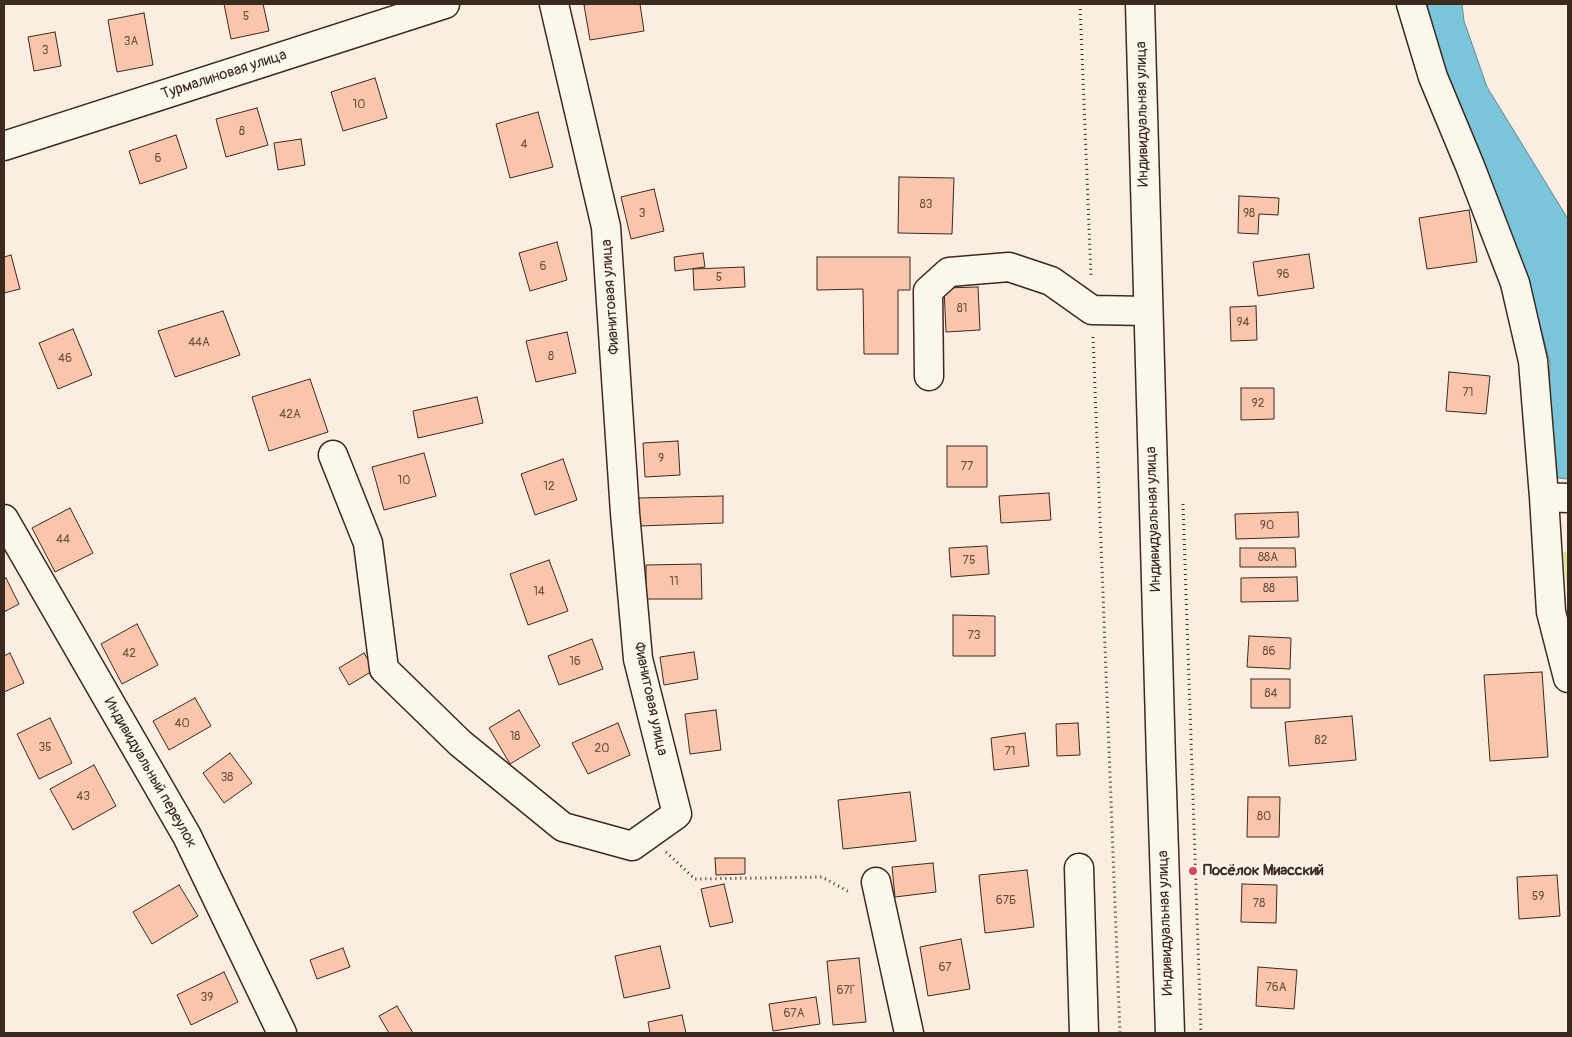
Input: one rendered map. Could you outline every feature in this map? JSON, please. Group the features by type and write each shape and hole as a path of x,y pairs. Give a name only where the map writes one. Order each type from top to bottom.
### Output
{"street":[{"name":"Турмалиновая улица","path":"4,146 445,4"},
{"name":"Фианитовая улица","path":"333,455 368,543 384,669 460,743 563,827 632,846 677,814 638,659 606,227 554,4"},
{"name":"Индивидуальная улица","path":"1140,4 1170,1033"},
{"path":"1411,4 1432,77 1470,166 1515,284 1533,361 1556,497 1551,612 1568,678"},
{"path":"928,376 928,291 950,272 1009,267 1050,281 1092,310 1148,310"},
{"name":"Индивидуальный переулок","path":"4,519 187,836 282,1033"},
{"path":"1079,868 1084,1033"},
{"path":"876,882 909,1033"}],"path":[{"path":"1080,4 1120,1033"},
{"path":"1183,499 1201,1033"},
{"path":"648,835 695,879 822,877 881,911"}],"green space":[{"path":"1568,551 1568,602 1563,552"}],"water":[{"path":"1425,4 1462,4 1464,21 1487,87 1568,219 1568,479 1558,478 1548,428 1550,363 1532,295 1431,30"}],"building":[{"path":"224,4 263,4 269,31 231,39"},
{"path":"640,4 644,31 590,40 584,5"},
{"path":"144,13 153,65 117,72 108,20"},
{"path":"55,32 61,66 34,71 28,37"},
{"path":"375,78 387,118 343,131 331,92"},
{"path":"257,108 268,145 226,157 216,119"},
{"path":"538,112 553,167 510,178 496,124"},
{"path":"176,135 187,168 140,184 129,151"},
{"path":"301,139 305,165 278,170 274,143"},
{"path":"899,177 954,178 952,234 898,233"},
{"path":"654,189 664,231 631,239 621,197"},
{"path":"1239,196 1279,198 1278,215 1259,214 1258,234 1238,233"},
{"path":"1469,210 1477,262 1427,269 1419,218"},
{"path":"557,242 567,280 530,291 519,253"},
{"path":"703,253 705,267 675,271 674,257"},
{"path":"1309,254 1314,288 1258,296 1253,262"},
{"path":"11,255 20,289 4,293 4,257"},
{"path":"817,257 910,257 910,290 898,290 898,354 864,354 863,289 817,290"},
{"path":"744,267 745,287 694,290 693,269"},
{"path":"978,287 980,330 946,332 944,288"},
{"path":"1256,306 1257,340 1231,341 1230,307"},
{"path":"223,311 240,355 175,377 158,331"},
{"path":"73,329 92,375 58,389 39,343"},
{"path":"567,332 576,373 536,382 526,341"},
{"path":"1449,372 1490,376 1486,414 1446,411"},
{"path":"310,379 328,432 269,451 252,397"},
{"path":"1241,388 1274,388 1274,419 1241,420"},
{"path":"477,397 483,423 418,438 413,411"},
{"path":"678,441 680,475 645,477 643,443"},
{"path":"947,446 987,446 987,487 947,487"},
{"path":"424,453 436,496 384,510 372,467"},
{"path":"563,459 577,500 535,515 521,474"},
{"path":"1049,493 1051,520 1001,523 999,496"},
{"path":"723,496 723,523 639,526 638,498"},
{"path":"70,508 93,553 55,572 32,528"},
{"path":"1298,512 1299,537 1236,539 1235,514"},
{"path":"987,546 989,574 951,577 949,548"},
{"path":"1240,548 1295,548 1296,567 1240,567"},
{"path":"549,560 568,611 528,625 510,574"},
{"path":"701,564 702,599 646,599 646,565"},
{"path":"1297,577 1298,601 1241,602 1241,578"},
{"path":"6,578 19,604 4,612 4,579"},
{"path":"953,615 995,616 995,656 953,656"},
{"path":"137,624 158,665 122,684 101,644"},
{"path":"1249,636 1291,638 1290,669 1247,667"},
{"path":"592,639 603,669 559,685 548,656"},
{"path":"694,652 698,679 664,685 660,657"},
{"path":"10,653 24,683 4,692 4,656"},
{"path":"364,653 374,670 349,685 339,668"},
{"path":"1542,672 1548,757 1490,761 1484,675"},
{"path":"1251,679 1290,679 1290,708 1251,708"},
{"path":"195,698 211,726 169,750 153,721"},
{"path":"519,710 540,746 510,764 489,728"},
{"path":"716,710 721,750 690,754 685,714"},
{"path":"1352,716 1356,760 1289,766 1285,722"},
{"path":"50,718 72,763 39,779 17,734"},
{"path":"618,723 630,755 588,774 572,743"},
{"path":"1078,723 1080,755 1057,756 1056,724"},
{"path":"1025,733 1029,766 994,770 991,738"},
{"path":"230,753 252,783 224,803 203,773"},
{"path":"94,765 116,806 73,830 50,789"},
{"path":"910,792 916,841 843,849 838,800"},
{"path":"1248,797 1280,797 1279,837 1247,837"},
{"path":"715,858 745,858 745,874 716,875"},
{"path":"933,863 936,892 895,897 892,867"},
{"path":"1027,870 1034,927 985,933 979,875"},
{"path":"1557,875 1560,916 1519,919 1517,877"},
{"path":"724,884 733,922 710,927 701,889"},
{"path":"1242,884 1277,885 1276,923 1241,922"},
{"path":"179,885 198,916 152,944 133,912"},
{"path":"961,939 970,989 928,996 920,947"},
{"path":"660,946 670,988 624,998 615,956"},
{"path":"343,948 350,967 317,979 310,960"},
{"path":"859,958 866,1022 833,1025 827,961"},
{"path":"1258,967 1297,970 1294,1009 1256,1006"},
{"path":"224,972 238,1002 191,1025 177,995"},
{"path":"816,997 820,1024 773,1031 769,1004"},
{"path":"397,1006 413,1033 389,1033 379,1016"},
{"path":"682,1015 686,1033 650,1033 648,1022"}],"place":[{"name":"Посёлок Миасский","path":"1193,871"}]}
